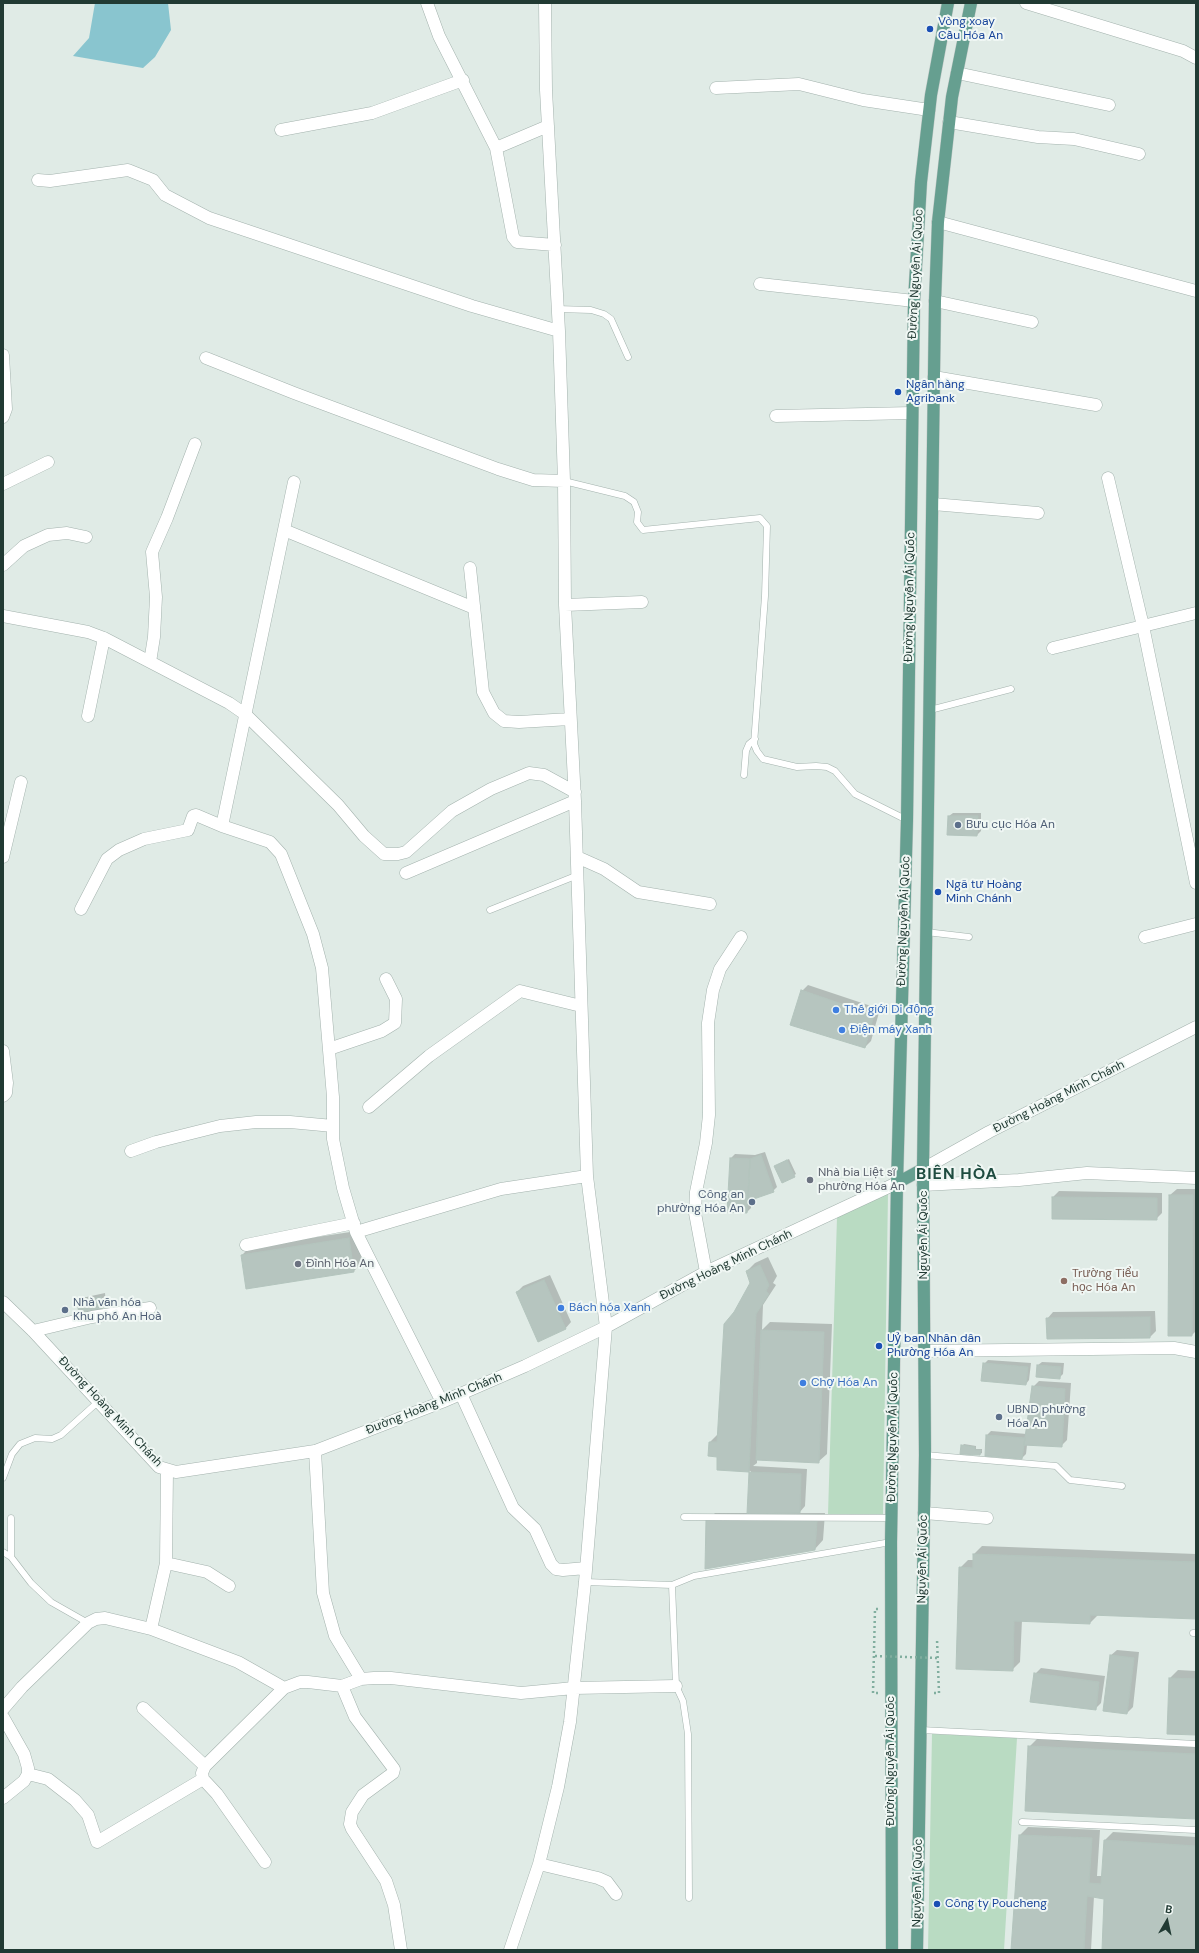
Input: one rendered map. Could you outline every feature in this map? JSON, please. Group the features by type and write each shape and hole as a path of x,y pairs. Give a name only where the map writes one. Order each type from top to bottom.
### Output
{"main road":[{"name":"Đường Nguyễn Ái Quốc","path":"892,1950 891,1542 897,1183 907,820 914,301 921,182 929,110 946,9 951,3"},
{"name":"Đường Nguyễn Ái Quốc","path":"923,1169 935,301 938,222 949,122 969,5"},
{"path":"912,412 934,412"},
{"path":"897,1183 923,1169"},
{"name":"Nguyễn Ái Quốc","path":"917,1950 925,1455 923,1169"}],"street":[{"path":"427,3 439,36 463,80 496,148 513,237 517,242 556,245"},
{"path":"510,1950 539,1864 558,1787 574,1688 585,1582 606,1327 587,1176 575,797 565,605 564,481 556,245 548,126 545,3"},
{"path":"1026,3 1183,51 1196,58"},
{"path":"957,73 1109,105"},
{"path":"281,130 372,113 463,80"},
{"path":"716,88 799,84 863,100 929,110"},
{"path":"949,122 1038,136 1074,139 1139,154"},
{"path":"496,148 548,126"},
{"path":"38,180 50,181 128,170 153,180 165,195 209,218 472,306 559,331"},
{"path":"938,222 1196,291"},
{"path":"760,284 914,301"},
{"path":"935,301 1032,322"},
{"path":"3,355 6,409 3,417"},
{"path":"206,358 294,393 498,468 533,480 564,481"},
{"path":"934,376 1096,405"},
{"path":"776,416 912,412"},
{"path":"150,662 154,637 156,597 152,552 167,518 195,444"},
{"path":"3,484 48,462"},
{"path":"1108,478 1143,626 1194,866 1196,884"},
{"path":"222,826 294,482"},
{"path":"932,504 1038,514"},
{"path":"284,530 474,608"},
{"path":"3,565 24,546 48,535 67,533 86,537"},
{"path":"470,568 483,692 494,713 504,720 519,722 570,719"},
{"path":"565,605 642,602"},
{"path":"1054,648 1196,614"},
{"path":"3,616 88,632 104,638 229,703 245,714 338,805 364,836 384,854 398,854 406,852 452,811 491,790 529,773 544,775 575,797"},
{"path":"88,716 104,638"},
{"path":"3,857 20,782"},
{"path":"406,873 575,797"},
{"path":"80,909 108,859 119,850 144,839 188,830 193,816 196,815 222,826 270,842 281,854 313,934 322,968 333,1097 333,1139 343,1188 355,1228 442,1402"},
{"path":"577,857 604,869 638,892 710,904"},
{"path":"1145,937 1196,924"},
{"path":"706,1272 695,1213 696,1192 706,1143 709,1115 708,1023 713,990 720,969 741,937"},
{"path":"329,1049 382,1031 395,1023 396,999 386,979"},
{"path":"369,1107 429,1056 520,991 581,1006"},
{"name":"Đường Hoàng Minh Chánh","path":"923,1169 989,1132 1196,1027"},
{"path":"3,1050 7,1083 6,1092 3,1096"},
{"path":"131,1151 156,1142 220,1126 256,1122 290,1122 333,1126"},
{"path":"923,1185 1019,1180 1087,1173 1196,1178"},
{"path":"246,1245 355,1228 501,1189 587,1176"},
{"name":"Đường Hoàng Minh Chánh","path":"3,1302 34,1331 99,1401 158,1468 176,1472 315,1451 442,1402 606,1327 706,1272 897,1183"},
{"path":"34,1331 92,1317 150,1308"},
{"path":"924,1351 1174,1348 1196,1352"},
{"path":"461,1394 513,1508 535,1529 551,1564 556,1569 562,1570 586,1568"},
{"path":"315,1451 324,1593 335,1636 361,1679"},
{"path":"151,1629 166,1563 167,1471"},
{"path":"924,1513 987,1518"},
{"path":"166,1563 207,1572 229,1586"},
{"path":"3,1709 22,1687 88,1623 96,1619 105,1618 151,1629 238,1662 284,1688"},
{"path":"266,1862 217,1794 203,1779 202,1774 205,1766 284,1688 300,1682 342,1686 361,1679 391,1678 521,1693 574,1688 676,1686"},
{"path":"342,1686 355,1717 394,1769 393,1773 363,1795 352,1812 350,1824 386,1880 394,1905 401,1950"},
{"path":"144,1708 205,1766"},
{"path":"3,1717 24,1754 28,1774 24,1781 3,1798"},
{"path":"28,1774 48,1779 75,1800 88,1815 97,1842 203,1779"},
{"path":"539,1864 598,1878 607,1882 616,1894"}],"lane":[{"path":"557,309 592,310 604,314 610,319 628,357"},
{"path":"564,481 625,496 634,502 638,512 637,522 643,530 760,518 767,526 765,596 755,739 757,751 763,759 798,768 827,767 835,771 855,794 907,820"},
{"path":"930,710 1011,689"},
{"path":"744,775 746,751 749,744 755,739"},
{"path":"490,910 578,875"},
{"path":"926,932 969,937"},
{"path":"3,1478 12,1454 20,1444 35,1438 52,1439 61,1435 99,1401"},
{"path":"925,1455 1056,1466 1070,1480 1122,1486"},
{"path":"684,1517 892,1518"},
{"path":"11,1518 11,1557"},
{"path":"585,1582 672,1585 694,1576 891,1542"},
{"path":"3,1552 11,1557 30,1583 51,1602 88,1623"},
{"path":"672,1585 676,1686 683,1701 688,1734 689,1898"},
{"path":"921,1730 1196,1744"},
{"path":"1022,1822 1196,1830"}],"path":[{"path":"873,1693 875,1609"},
{"path":"875,1656 937,1658 939,1693"}],"green space":[{"path":"888,1193 883,1514 828,1514 837,1217"},
{"path":"932,1734 1017,1738 1004,1950 928,1950"}],"water":[{"path":"95,3 168,3 171,30 155,57 143,68 73,56 89,38"}],"building":[{"name":"Bưu cục Hóa An","path":"948,816 978,816 977,836 947,835"},
{"name":"Điện máy Xanh","path":"801,990 874,1015 865,1048 790,1025"},
{"path":"761,1155 774,1192 748,1201 750,1159"},
{"path":"730,1158 750,1159 747,1213 727,1212"},
{"path":"787,1160 795,1177 782,1183 774,1166"},
{"path":"1169,1195 1193,1195 1192,1336 1168,1336"},
{"path":"1052,1197 1157,1198 1157,1220 1052,1219"},
{"name":"Đình Hóa An","path":"349,1238 354,1272 246,1289 241,1255"},
{"path":"760,1265 769,1285 766,1291 769,1294 756,1314 749,1472 717,1470 717,1457 708,1456 709,1442 717,1442 724,1324 734,1312 750,1283 746,1271"},
{"path":"544,1280 566,1329 538,1342 516,1292"},
{"path":"101,1297 102,1310 79,1314 77,1301"},
{"path":"1150,1317 1150,1338 1047,1339 1046,1318"},
{"path":"761,1330 824,1332 819,1463 756,1460"},
{"path":"983,1363 1028,1367 1026,1385 981,1381"},
{"path":"1037,1365 1061,1367 1060,1379 1036,1377"},
{"path":"1032,1386 1065,1389 1062,1447 1024,1445"},
{"path":"986,1435 1025,1438 1022,1459 985,1456"},
{"path":"961,1445 975,1447 975,1450 981,1450 980,1455 960,1454"},
{"path":"749,1472 801,1474 800,1513 747,1514"},
{"path":"706,1520 817,1521 815,1550 705,1569"},
{"path":"973,1554 1196,1562 1196,1619 1090,1615 1090,1624 1014,1621 1013,1671 956,1669 959,1567 973,1568"},
{"path":"1110,1655 1134,1658 1127,1714 1103,1711"},
{"path":"1034,1673 1099,1682 1096,1710 1030,1702"},
{"path":"1169,1678 1196,1679 1196,1735 1167,1734"},
{"path":"1028,1746 1196,1754 1196,1819 1025,1811"},
{"path":"1019,1835 1092,1838 1089,1883 1101,1884 1104,1840 1196,1846 1196,1950 1102,1950 1104,1899 1087,1896 1084,1950 1011,1950"}],"place":[{"name":"Vòng xoay Cầu Hóa An","path":"930,29"},
{"name":"Ngân hàng Agribank","path":"898,392"},
{"name":"Bưu cục Hóa An","path":"958,825"},
{"name":"Ngã tư Hoàng Minh Chánh","path":"938,892"},
{"name":"Thế giới Di động","path":"836,1010"},
{"name":"Điện máy Xanh","path":"842,1030"},
{"name":"Nhà bia Liệt sĩ phường Hóa An","path":"810,1180"},
{"name":"Công an phường Hóa An","path":"752,1202"},
{"name":"Đình Hóa An","path":"298,1264"},
{"name":"Trường Tiểu học Hóa An","path":"1064,1281"},
{"name":"Bách hóa Xanh","path":"561,1308"},
{"name":"Nhà văn hóa Khu phố An Hoà","path":"65,1310"},
{"name":"Uỷ ban Nhân dân Phường Hóa An","path":"879,1346"},
{"name":"Chợ Hóa An","path":"803,1383"},
{"name":"UBND phường Hóa An","path":"999,1417"},
{"name":"Công ty Poucheng","path":"937,1904"}],"district":[{"name":"BIÊN HÒA","path":"957,1175"}]}
